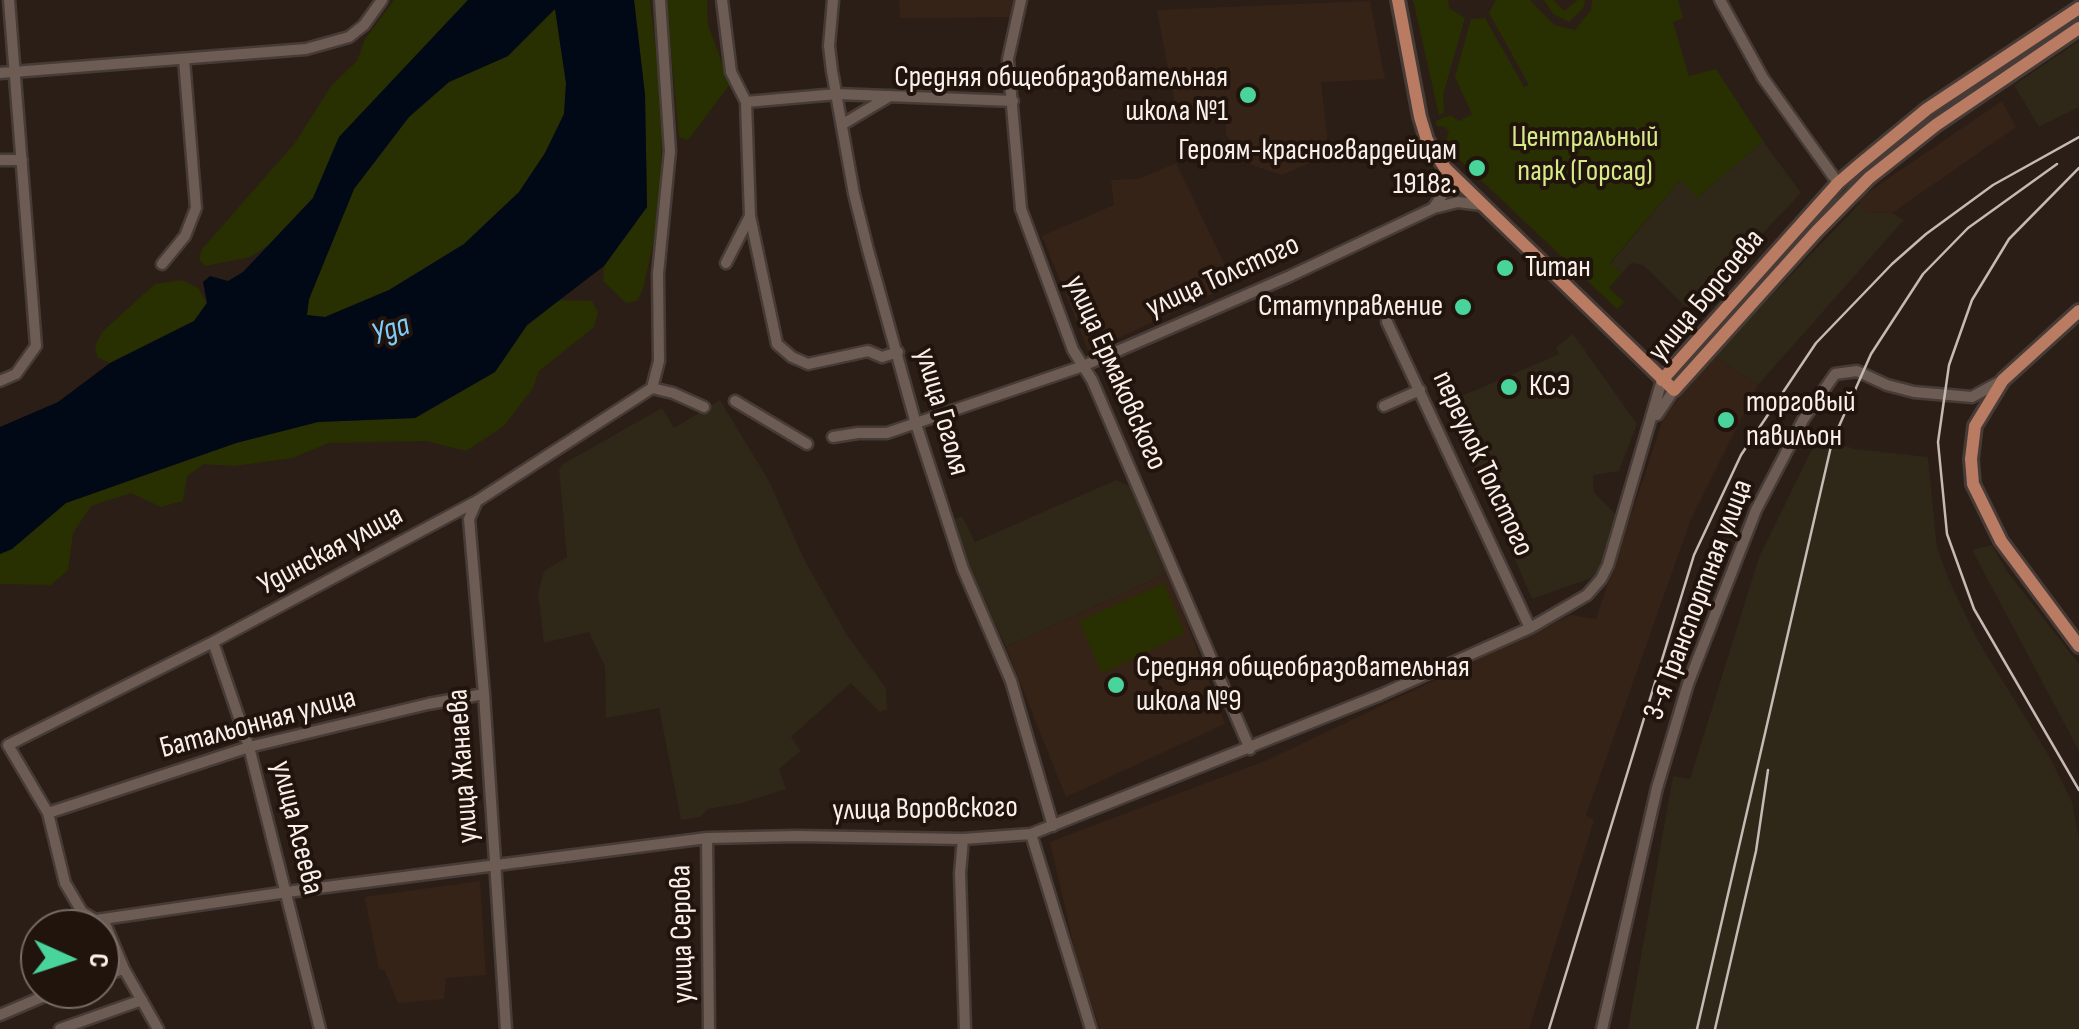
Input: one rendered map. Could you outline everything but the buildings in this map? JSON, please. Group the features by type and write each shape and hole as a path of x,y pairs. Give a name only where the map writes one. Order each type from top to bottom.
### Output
{"main road":[{"path":"1398,0 1420,117 1427,140 1445,168 1662,380"},
{"name":"улица Борсоева","path":"2079,9 1928,109 1838,183 1662,380 1674,390 1869,178 1936,125 2079,28"},
{"path":"2079,311 2004,380 1975,426 1970,459 1973,484 2000,541 2079,646"}],"street":[{"path":"0,381 16,374 36,346 9,0"},
{"path":"0,73 306,48 349,37 364,25 382,0"},
{"path":"660,0 670,151 658,274 657,374 652,388 704,408"},
{"path":"722,0 731,72 746,102 750,216 777,344 808,364 868,350 882,357 898,352"},
{"name":"улица Гоголя","path":"832,0 830,46 854,194 916,424 963,569 1011,681 1053,826"},
{"name":"улица Ермаковского","path":"1020,0 1008,59 1018,197 1073,350 1168,556 1250,750"},
{"path":"1720,0 1763,78 1838,183"},
{"path":"2073,0 2079,9"},
{"path":"162,264 185,236 196,208 184,59"},
{"path":"746,102 836,94 1013,101"},
{"path":"843,124 891,96"},
{"path":"0,160 22,160"},
{"path":"1434,208 1447,188 1445,168"},
{"name":"улица Толстого","path":"833,437 887,433 1083,366 1434,208 1458,202 1482,205"},
{"path":"726,263 750,216"},
{"name":"переулок Толстого","path":"1387,322 1530,628"},
{"name":"3-я Транспортная улица","path":"1602,1029 1657,788 1688,684 1756,510 1804,420 1835,374 1857,371 1914,392 1972,396 2004,380"},
{"name":"улица Воровского","path":"120,917 707,838 963,839 1031,834 1250,750 1530,628 1586,594 1601,579 1662,380"},
{"name":"Удинская улица","path":"48,812 8,745 213,642 476,502 652,388"},
{"path":"1384,406 1420,390"},
{"path":"1650,424 1674,390"},
{"path":"735,401 808,444"},
{"name":"улица Жанаева","path":"476,502 469,519 506,1029"},
{"name":"улица Асеева","path":"213,642 250,748 320,1029"},
{"name":"Батальонная улица","path":"48,812 250,748 484,694"},
{"path":"48,812 65,883 80,909"},
{"path":"1031,834 1091,1029"},
{"name":"улица Серова","path":"707,838 709,1029"},
{"path":"963,839 960,873 965,1029"},
{"path":"120,961 158,1029"},
{"path":"120,970 124,969"},
{"path":"68,1028 142,1000"}],"shaded area":[{"path":"899,0 1016,0 1016,17 900,18"},
{"name":"Средняя общеобразовательная школа №1","path":"1370,1 1385,79 1321,82 1329,154 1282,175 1252,165 1240,156 1226,135 1226,112 1176,109 1157,10"},
{"path":"2079,41 2079,107 2039,127 2014,85"},
{"path":"2002,101 2016,127 1892,213 1865,212 1858,199"},
{"path":"1763,141 1801,193 1722,276 1713,279 1690,311 1643,265 1631,263 1622,273 1610,264 1680,180 1699,196"},
{"path":"1176,163 1234,284 1089,352 1042,236 1114,205 1111,180 1139,179"},
{"path":"1860,203 1865,212 1892,213 1904,220 1758,385 1714,356"},
{"path":"1573,334 1637,424 1619,471 1593,475 1594,492 1616,515 1600,575 1532,599 1452,420 1462,416 1462,396 1559,354 1556,347"},
{"path":"1714,356 1758,385 1691,519 1586,815 1594,820 1529,1029 1100,1029 1078,964 1050,842 1270,759 1571,615 1596,619 1664,417"},
{"path":"720,400 769,481 804,559 847,635 886,688 887,709 880,712 851,683 791,737 801,751 779,769 786,789 681,820 659,708 606,718 605,667 589,632 544,643 538,593 544,571 567,557 559,470 563,464 662,408 674,428"},
{"path":"1818,437 1855,449 1928,457 1937,547 1949,580 1978,641 2048,754 2072,802 2079,839 2079,1029 1628,1029 1673,776 1690,779 1759,557"},
{"path":"1116,480 1131,487 1168,573 1006,647 968,566 953,520 962,516 975,542"},
{"path":"1992,545 2006,570 2079,664 2079,751 1972,550"},
{"name":"Средняя общеобразовательная школа №9","path":"1168,573 1225,724 1066,797 1006,647"},
{"path":"480,881 486,975 446,978 444,999 398,1003 384,969 380,970 378,965 365,897"}],"green space":[{"path":"394,0 468,0 339,137 313,198 269,245 250,257 205,266 199,259 202,249 295,143 331,86 357,61 365,39"},
{"path":"634,0 650,0 663,113 659,216 643,289 637,301 626,303 603,281 604,266 647,207 645,95"},
{"path":"666,0 707,0 708,25 730,84 688,140 679,137"},
{"path":"1413,0 1448,0 1449,8 1465,18 1443,95 1444,113 1439,115"},
{"name":"Центральный парк (Горсад)","path":"1496,0 1530,0 1554,25 1575,30 1591,10 1592,0 1678,0 1683,18 1673,22 1689,76 1716,69 1763,141 1698,197 1680,180 1610,263 1622,273 1609,288 1624,302 1617,309 1445,146 1449,131 1437,126 1436,121 1450,115 1459,121 1472,114 1455,77 1471,19 1485,18 1524,87 1529,85 1489,13"},
{"path":"1544,0 1553,0 1564,11 1578,0 1585,0 1584,7 1569,22 1553,14"},
{"path":"555,8 566,83 564,114 545,153 519,192 464,244 389,290 325,317 306,315 354,189 409,117 449,82 508,56"},
{"path":"182,280 198,288 207,303 194,321 110,363 97,357 95,346 102,332 155,284"},
{"path":"559,300 592,301 598,312 594,327 539,371 533,388 504,426 466,451 426,441 328,443 293,458 234,466 204,464 187,476 183,501 161,507 131,493 91,506 73,533 68,570 51,585 0,584 0,554 12,549 66,503 236,443 318,422 415,418 495,372 527,326"},
{"path":"1164,583 1185,633 1102,674 1079,621"}],"water":[{"name":"Уда","path":"468,0 634,0 645,95 647,207 604,266 527,325 495,372 415,418 318,422 236,443 66,503 12,549 0,554 0,427 58,402 110,363 194,321 207,303 203,282 210,276 228,281 243,272 313,198 339,137","holes":["555,9 566,83 564,114 545,153 519,192 464,244 389,290 325,317 307,315 309,299 354,189 409,117 449,82 508,56"]}],"railway":[{"path":"1549,1029 1694,555 1741,455 1816,343 1892,264 1993,185 2079,137"},
{"path":"1697,1029 1832,442 1871,354 1923,274 1968,228 2057,164"},
{"path":"2079,168 2009,239 1972,300 1949,365 1938,442 1947,534 1974,609 2079,790"},
{"path":"1715,1029 1756,851 1768,770"}],"place":[{"name":"Средняя общеобразовательная школа №1","path":"1248,95"},
{"name":"Героям-красногвардейцам 1918г.","path":"1477,168"},
{"name":"Титан","path":"1505,268"},
{"name":"Статуправление","path":"1463,307"},
{"name":"КСЭ","path":"1509,387"},
{"name":"торговый павильон","path":"1726,420"},
{"name":"Средняя общеобразовательная школа №9","path":"1116,685"}]}
